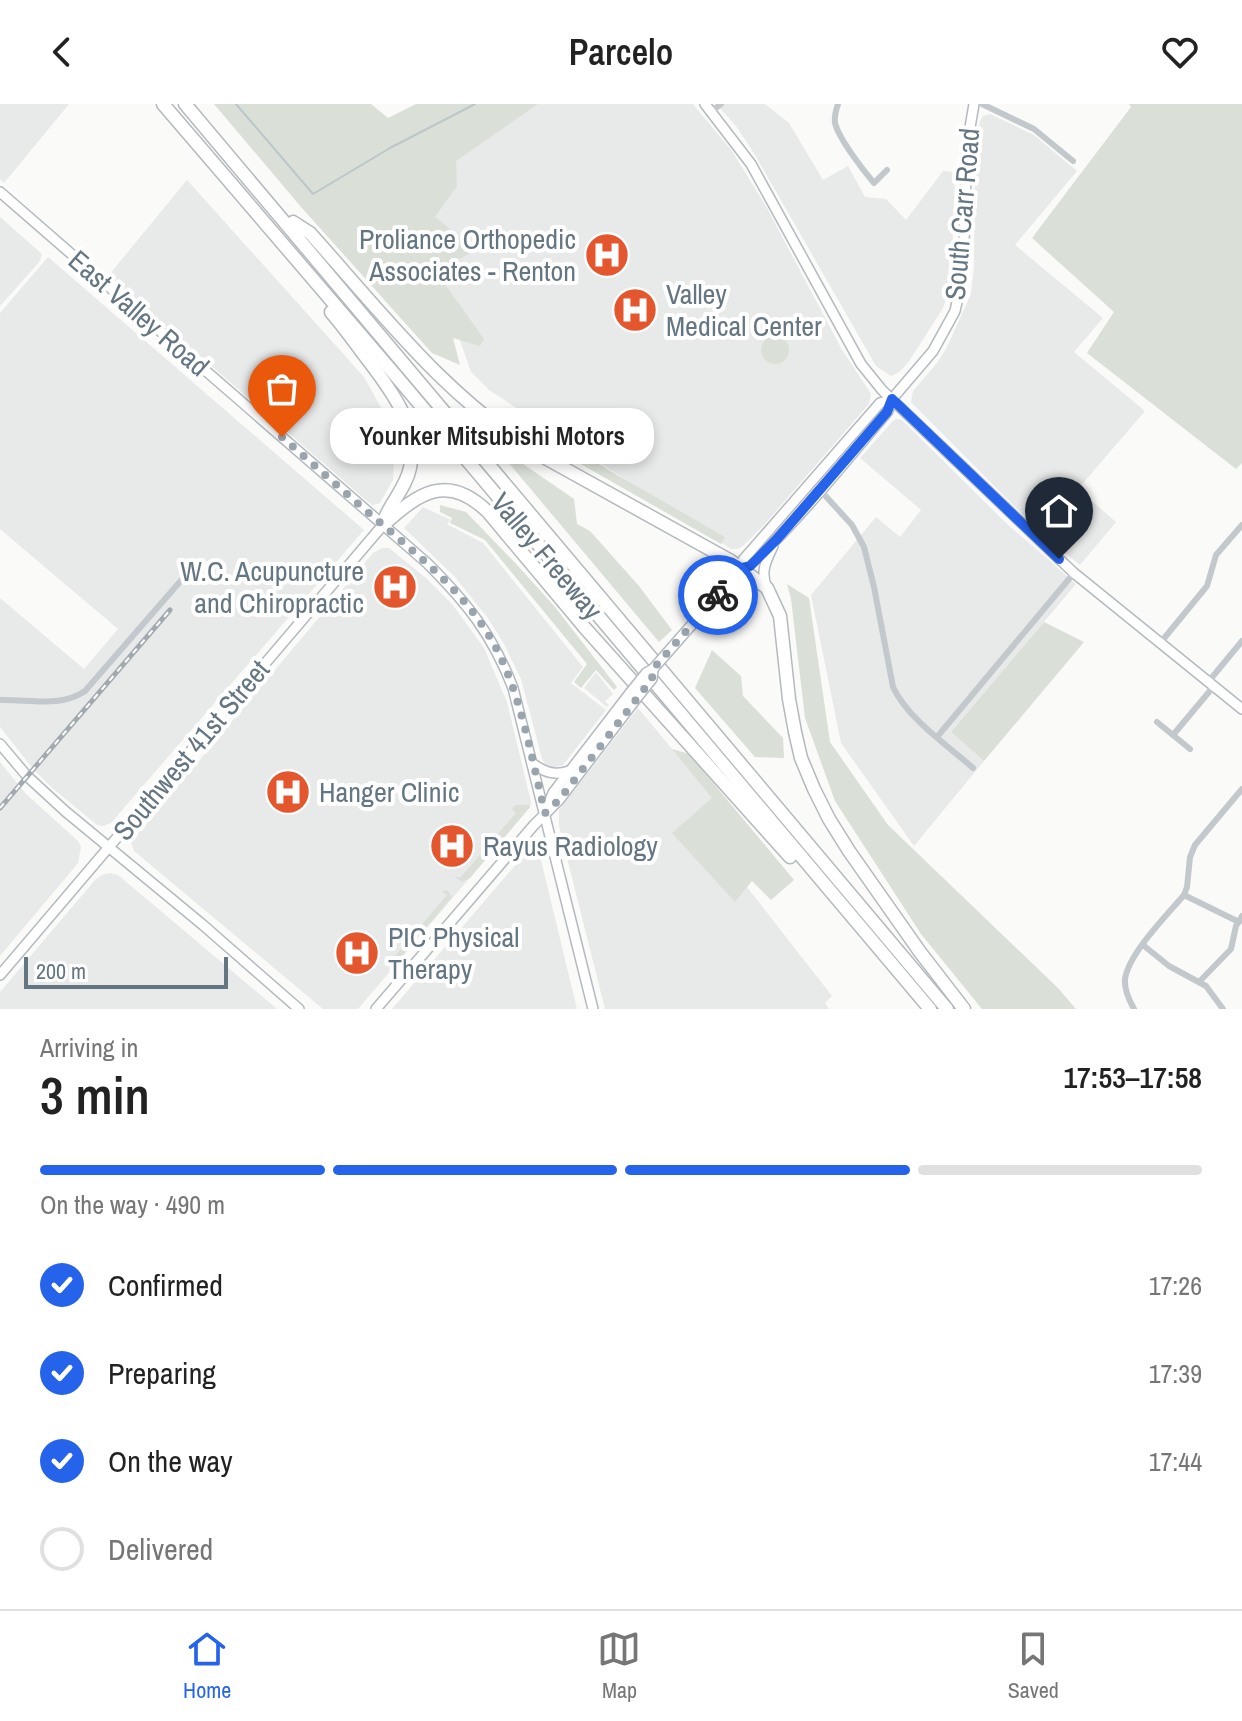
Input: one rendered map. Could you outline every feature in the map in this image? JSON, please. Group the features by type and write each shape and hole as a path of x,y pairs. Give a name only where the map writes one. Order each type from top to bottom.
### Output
{"highway":[{"name":"Valley Freeway","path":"163,104 930,1009"},
{"path":"185,104 947,1009"},
{"name":"Valley Freeway","path":"194,104 954,1009"},
{"path":"246,202 261,229 336,318 394,395 403,413 410,433 411,464 407,479 383,525"},
{"path":"293,222 310,233 433,370 491,423 540,455 742,568 767,588 780,616 795,732 801,758 814,789 849,851 964,1009"},
{"path":"383,525 415,497 424,494 447,491 473,499 488,512 585,628 828,901 841,904"}],"main road":[{"name":"South Carr Road","path":"892,399 933,351 955,311 963,275 967,145 974,104"},
{"path":"709,108 752,167 861,364 892,399 1074,573 1242,709"},
{"name":"East Valley Road","path":"0,192 383,525 467,605 487,633 513,688 593,1009"},
{"path":"742,568 750,566 777,539 887,412 892,399"},
{"path":"376,1009 559,800 646,673 653,669 742,568 743,560 879,403 892,399"},
{"name":"Southwest 41st Street","path":"0,975 383,525"},
{"path":"767,588 763,578 764,566 777,539"},
{"path":"545,813 553,793 633,696"},
{"path":"0,744 38,787 299,1009"},
{"path":"532,763 548,773 572,769"},
{"path":"517,845 554,851"}],"street":[{"path":"709,108 721,104"},
{"path":"838,104 835,121 838,132 862,168 874,183 887,170"},
{"path":"982,104 1034,129 1073,161"},
{"path":"820,490 852,525 864,547 897,696 909,712 973,768"},
{"path":"1161,642 1207,586 1216,555 1242,525"},
{"path":"0,700 63,701 85,691 199,562"},
{"path":"937,737 1074,573"},
{"path":"1173,735 1242,641"},
{"path":"1157,722 1190,749"},
{"path":"1134,1009 1125,987 1125,978 1136,954 1184,895 1192,851 1242,789"},
{"path":"1184,895 1240,919 1231,949 1200,981"},
{"path":"1143,945 1169,966 1200,981 1212,992 1221,1008"}],"shaded area":[{"path":"0,104 69,104 4,183 0,179"},
{"path":"214,104 371,104 388,118 416,104 538,104 456,161 457,186 435,217 476,250 436,272 484,339 480,346 453,338 460,365 432,353"},
{"name":"Valley Medical Center","path":"534,104 693,104 732,151 767,208 841,348 871,394 869,404 763,526 738,549 731,549 489,390 471,372 403,177"},
{"path":"716,104 765,104 789,123 823,180 848,166 865,197 886,199 906,220 943,171 955,172 951,286 943,308 899,372 891,376 876,366 755,155 736,126"},
{"path":"1129,104 1242,104 1242,463 1236,469 1087,353 1114,312 1032,238 1131,107"},
{"path":"990,114 1034,135 1077,171 1015,245 1103,318 1074,352 1145,411 1078,489 1116,522 1080,565 1041,533 911,402 913,391 946,349 971,294 975,154 980,121"},
{"path":"187,180 364,377 395,433 393,480 380,503 373,505 368,502 108,276"},
{"path":"0,217 42,254 40,261 0,306"},
{"path":"48,257 364,530 111,823 103,826 97,825 51,787 0,727 0,598 84,669 118,629 0,529 0,313"},
{"path":"775,336 785,340 789,350 785,360 775,364 765,360 761,350 765,340"},
{"path":"515,411 612,472 725,537 721,544 518,426"},
{"path":"896,419 902,420 1007,524 1076,584 951,732 984,761 914,846 841,743 811,595 876,517 900,537 921,510 860,458"},
{"path":"510,455 574,499 577,524 590,531 639,586 672,630 659,642 503,456"},
{"path":"440,505 466,512 518,566 555,607 617,687 614,690 596,670 581,688 574,682 587,664 485,540 450,523 452,518 440,512"},
{"path":"423,507 451,520 447,524 483,543 583,667 571,683 606,710 563,765 552,768 542,759 521,679 487,617 455,577 404,528"},
{"path":"389,548 426,578 452,604 484,648 507,702 531,802 530,807 358,1009 323,1009 134,851 131,842 373,553"},
{"path":"787,584 809,598 830,742 888,825 1058,988 1076,1009 982,1009 921,934 835,801 805,718"},
{"path":"1044,622 1084,642 984,761 951,732"},
{"path":"712,650 741,676 743,696 783,738 784,758 755,757 695,688"},
{"path":"596,672 613,694 605,701 609,705 607,707 584,688"},
{"path":"638,708 713,798 673,833 735,901 747,887 832,996 825,1003 829,1009 605,1009 559,826 559,810"},
{"path":"672,749 689,754 794,880 771,900 752,881 735,902 672,833 712,798"},
{"path":"0,762 26,794 81,847 78,863 0,956"},
{"path":"515,805 530,807 470,878 462,882 454,876 460,878 516,813 512,809"},
{"path":"532,853 540,856 577,1009 392,1009 524,855"},
{"path":"110,873 118,875 277,1009 0,1009 0,992 95,880"},
{"path":"447,890 452,897 398,960 391,953 395,956 447,895 442,891"}],"waterway":[{"path":"236,104 313,194 390,148 475,104"}],"railway":[{"path":"0,808 170,610"}],"way so far":[{"path":"282,437 427,563 467,605 487,633 513,688 545,813 559,800 652,679 653,669 718,595"}],"place":[{"name":"Proliance Orthopedic Associates - Renton","path":"607,255"},
{"name":"Valley Medical Center","path":"635,310"},
{"name":"Younker Mitsubishi Motors","path":"282,437"},
{"name":"W.C. Acupuncture and Chiropractic","path":"395,587"},
{"name":"Hanger Clinic","path":"288,792"},
{"name":"Rayus Radiology","path":"452,846"},
{"name":"PIC Physical Therapy","path":"357,953"}],"route":[{"path":"718,595 742,568 750,566 777,539 887,412 892,399 1059,559"}]}
